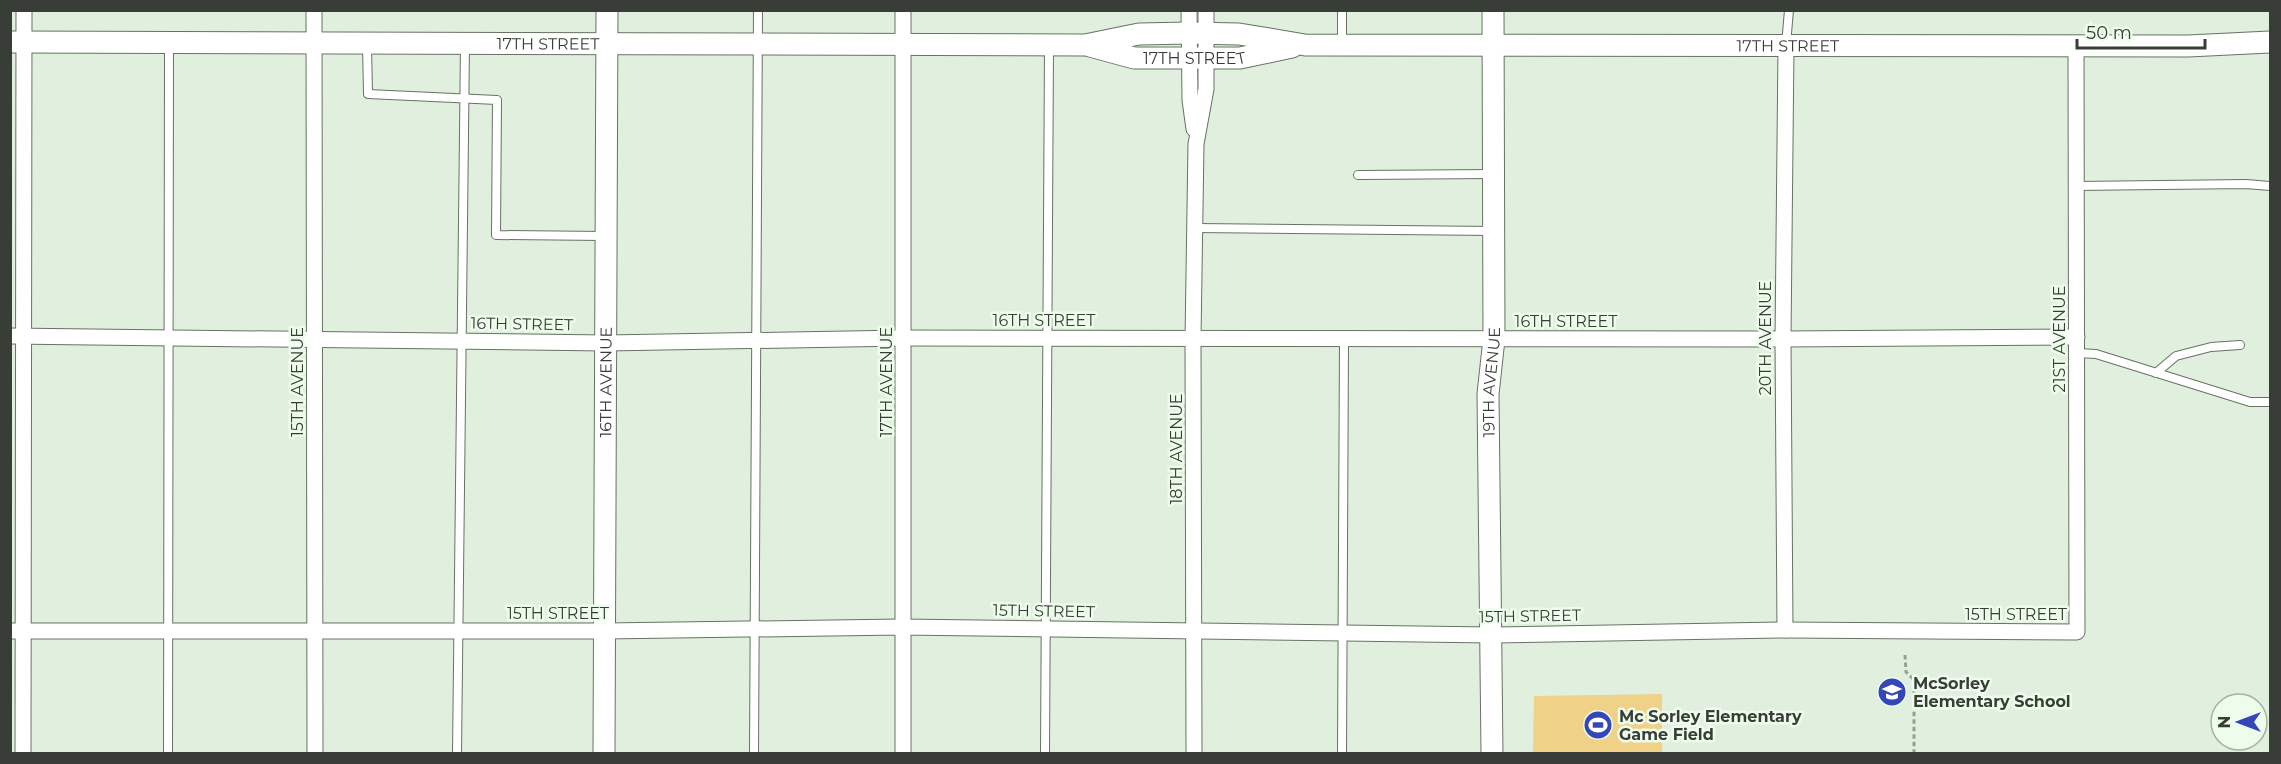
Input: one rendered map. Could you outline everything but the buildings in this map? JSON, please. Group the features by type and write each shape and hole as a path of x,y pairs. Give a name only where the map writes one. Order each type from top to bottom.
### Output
{"main road":[{"name":"16TH AVENUE","path":"604,753 607,10"},
{"name":"19TH AVENUE","path":"1492,753 1488,394 1494,339 1493,10"},
{"name":"17TH STREET","path":"18,42 1085,45 1139,34 1197,33 1239,34 1305,45"},
{"name":"17TH STREET","path":"1085,45 1134,58 1240,58 1305,45 1342,44 1786,47 2188,46 2271,42"}],"street":[{"path":"23,753 16,631 16,336 18,42 24,10"},
{"name":"15TH AVENUE","path":"314,10 315,753"},
{"name":"17TH AVENUE","path":"903,10 904,338 901,627 903,753"},
{"name":"18TH AVENUE","path":"1189,10 1197,33 1197,58 1190,100 1196,144 1193,339 1194,753"},
{"name":"18TH AVENUE","path":"1197,33 1206,10"},
{"name":"21ST AVENUE","path":"2076,45 2077,632"},
{"name":"20TH AVENUE","path":"1785,630 1783,339 1786,47"},
{"name":"16TH STREET","path":"16,336 606,343 904,338 2077,337"},
{"name":"15TH STREET","path":"16,631 605,631 901,627 1491,635 1785,630 2077,632"}],"lane":[{"path":"754,753 758,10"},
{"path":"1342,10 1342,44"},
{"path":"1786,47 1789,10"},
{"path":"168,753 169,43"},
{"path":"367,43 368,94 497,100 496,235 606,236"},
{"path":"457,753 465,43"},
{"path":"1045,753 1049,45"},
{"path":"1358,175 1493,174"},
{"path":"2075,186 2246,184 2271,186"},
{"path":"1195,228 1494,231"},
{"path":"1342,753 1344,339"},
{"path":"2156,373 2176,356 2211,347 2240,345"},
{"path":"2077,353 2096,354 2250,402 2271,402"}],"path":[{"path":"1905,655 1906,672 1914,680 1914,753"}],"shaded area":[{"name":"Mc Sorley Elementary Game Field","path":"1662,694 1662,753 1533,753 1534,696"}],"place":[{"name":"McSorley Elementary School","path":"1892,692"},
{"name":"Mc Sorley Elementary Game Field","path":"1598,725"}]}
